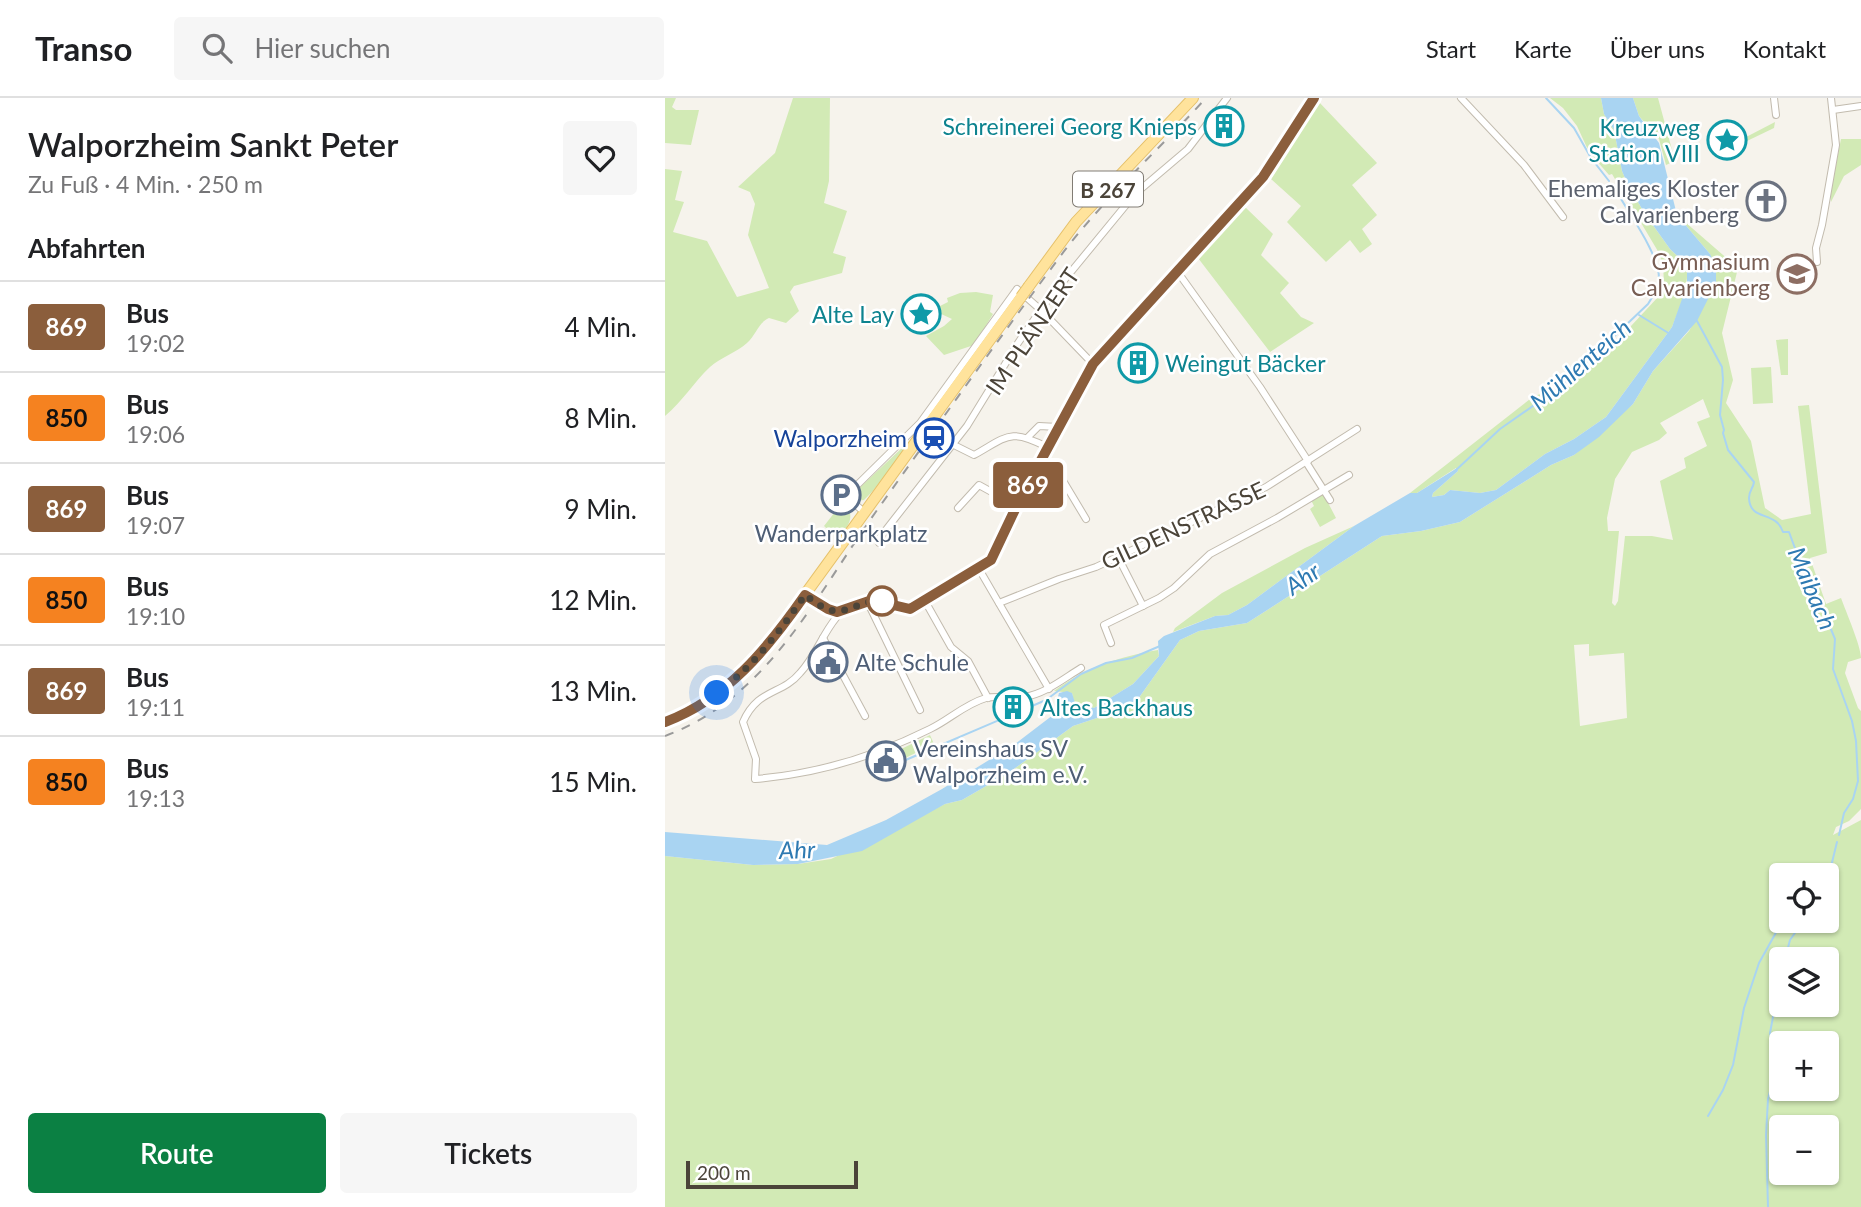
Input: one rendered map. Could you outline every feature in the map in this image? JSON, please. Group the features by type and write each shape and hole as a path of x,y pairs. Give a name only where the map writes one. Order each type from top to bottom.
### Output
{"main road":[{"name":"B 267","path":"665,722 706,701 741,674 764,651 865,513 1019,293 1029,286 1076,222 1193,98"}],"street":[{"name":"IM PLÄNZERT","path":"879,543 878,540 980,408 1018,343 1047,301 1135,194 1188,149 1227,98"},
{"path":"805,595 837,612 867,601 883,601 910,609 979,569 996,553 1041,458 1093,364 1263,177 1314,98"},
{"path":"1774,98 1776,115"},
{"path":"1817,262 1816,248 1836,145 1831,98"},
{"path":"1465,99 1524,165 1563,217"},
{"path":"1833,110 1861,106"},
{"path":"1177,271 1260,387 1330,500"},
{"path":"865,513 846,496 920,424 1019,293 1042,311 1093,364"},
{"path":"1028,437 1039,426 1058,427"},
{"name":"GILDENSTRASSE","path":"999,603 1097,567 1266,487 1357,429"},
{"path":"954,445 974,455 1016,434 1047,447"},
{"path":"1041,458 1053,464 1086,519"},
{"path":"1111,643 1104,625 1174,588 1210,554 1349,475"},
{"path":"958,508 979,485 1017,506"},
{"path":"1118,557 1143,606"},
{"path":"979,569 1046,684"},
{"path":"867,601 920,710"},
{"path":"925,601 951,647 968,662 988,698"},
{"path":"837,612 836,618 799,675 759,699 745,716 743,722 756,759 755,779 830,769 877,753 988,698 1023,698 1081,668"},
{"path":"823,638 865,716"}],"green space":[{"path":"665,98 676,98 672,107 676,110 699,110 691,145 665,143"},
{"path":"793,98 830,98 829,181 824,203 847,211 833,253 846,257 842,273 794,286 790,292 799,311 786,323 769,318 765,320 747,343 710,367 665,416 665,169 682,171 675,200 684,202 673,232 707,241 737,297 769,288 748,235 755,204 750,192 738,187 775,153"},
{"path":"1550,98 1601,98 1604,114 1614,130 1622,171 1628,185 1670,249 1687,265 1687,281 1681,304 1672,327 1606,417 1574,439 1545,454 1496,490 1480,493 1450,490 1444,495 1432,497 1433,493 1458,471 1456,468 1417,493 1410,493 1534,396 1550,391 1560,394 1603,356 1659,296 1664,283 1659,253 1612,174 1609,175 1589,152 1577,126 1563,108"},
{"path":"1633,98 1658,98 1675,161 1666,165 1659,139 1639,116"},
{"path":"1318,101 1377,163 1352,185 1377,215 1362,229 1372,244 1360,253 1350,240 1326,262 1287,222 1301,206 1271,179"},
{"path":"1775,122 1774,128 1720,154 1725,148"},
{"path":"1841,139 1861,139 1861,165 1844,176 1831,202 1830,194"},
{"path":"1245,207 1273,234 1261,255 1289,283 1280,293 1301,317 1314,323 1270,352 1198,258"},
{"path":"1677,215 1738,268 1722,333 1733,380 1726,403 1751,441 1765,508 1782,520 1811,514 1798,406 1809,405 1827,553 1810,558 1826,604 1841,598 1861,658 1848,662 1845,673 1861,711 1861,809 1849,821 1836,827 1833,835 1861,820 1861,1207 665,1207 665,856 753,865 798,864 831,859 945,804 962,800 1007,774 1073,726 1118,711 1138,699 1180,640 1199,631 1247,623 1382,536 1460,522 1551,465 1574,455 1633,404 1653,371 1689,331 1716,283 1710,254","holes":["1703,399 1710,417 1697,422 1707,446 1684,458 1686,468 1660,481 1673,540 1652,536 1625,536 1618,601 1615,606 1612,603 1619,531 1608,531 1607,518 1615,479 1632,452 1659,440 1667,433 1660,423","1589,644 1589,656 1624,653 1627,718 1580,726 1574,645"]},
{"path":"960,293 993,295 990,312 993,314 974,345 944,355 926,336 952,319 939,313 940,306 948,302 947,298"},
{"path":"1788,339 1788,375 1781,375 1776,340"},
{"path":"1771,367 1773,403 1753,404 1751,368"},
{"path":"919,432 872,492 864,500 856,501 853,498 855,492"},
{"path":"1323,493 1336,518 1320,527 1310,509 1314,506 1311,500"},
{"path":"838,508 849,510 850,518 848,526 838,539 824,526"},
{"path":"1354,526 1247,605 1228,615 1215,616 1173,632 1222,593 1305,548"},
{"path":"1158,650 1159,656 1133,684 1094,708 1074,703 1072,693 1054,691 1078,675 1103,664"},
{"path":"930,735 934,744 899,761 895,752"}],"water":[{"name":"Ahr","path":"1601,98 1633,98 1639,116 1659,143 1677,215 1710,254 1716,266 1716,283 1697,321 1653,371 1633,404 1599,437 1574,455 1551,465 1460,522 1382,536 1247,623 1199,631 1180,640 1138,699 1118,711 1073,726 1007,774 962,800 945,804 862,851 798,864 753,865 665,856 665,832 827,845 886,820 1015,744 1053,715 1059,693 1072,693 1075,703 1094,708 1133,684 1159,656 1158,641 1164,636 1215,616 1228,615 1247,605 1354,526 1410,493 1417,493 1457,468 1458,471 1433,493 1432,497 1444,495 1450,490 1480,493 1496,490 1545,454 1574,439 1606,417 1672,327 1687,285 1687,265 1670,249 1628,185 1622,171 1614,130 1604,114"}],"waterway":[{"name":"Mühlenteich","path":"1546,98 1574,128 1591,158 1609,181"},
{"name":"Mühlenteich","path":"1455,471 1500,429 1563,385 1652,298 1659,278 1658,268 1649,246 1617,192"},
{"path":"1639,315 1670,334"},
{"name":"Maibach","path":"1697,321 1722,367 1720,415 1723,433 1728,450 1754,482 1749,495 1750,505 1758,514 1780,525 1783,532 1789,532 1809,586 1821,605 1835,639 1833,669 1852,721 1858,781 1853,799 1844,813 1839,835"},
{"path":"901,762 1046,700 1081,674 1160,646"},
{"path":"1832,863 1837,842"},
{"path":"1708,1116 1733,1065 1744,1008 1759,963 1776,933"},
{"path":"1788,947 1795,933"},
{"path":"1768,1207 1766,1135 1768,1099 1774,1076 1775,1056 1770,1033 1773,1017"}],"railway":[{"path":"665,736 701,719 733,697 761,671 786,642 875,513 1059,258 1111,196 1206,98"}],"bus line":[{"name":"869","path":"665,722 706,701 741,674 764,651 805,595 837,612 872,600 910,609 991,560 1020,499 1093,364 1244,200 1277,157 1314,98"}],"place":[{"name":"Schreinerei Georg Knieps","path":"1224,126"},
{"name":"Kreuzweg Station VIII","path":"1727,140"},
{"name":"Ehemaliges Kloster Calvarienberg","path":"1766,201"},
{"name":"Gymnasium Calvarienberg","path":"1797,274"},
{"name":"Alte Lay","path":"921,314"},
{"name":"Weingut Bäcker","path":"1138,363"},
{"name":"Walporzheim","path":"934,438"},
{"name":"Wanderparkplatz","path":"841,495"},
{"name":"Alte Schule","path":"828,662"},
{"name":"Altes Backhaus","path":"1013,707"},
{"name":"Vereinshaus SV Walporzheim e.V.","path":"886,761"}],"route":[{"path":"717,693 764,651 805,595 837,612 867,601 882,601"}]}
